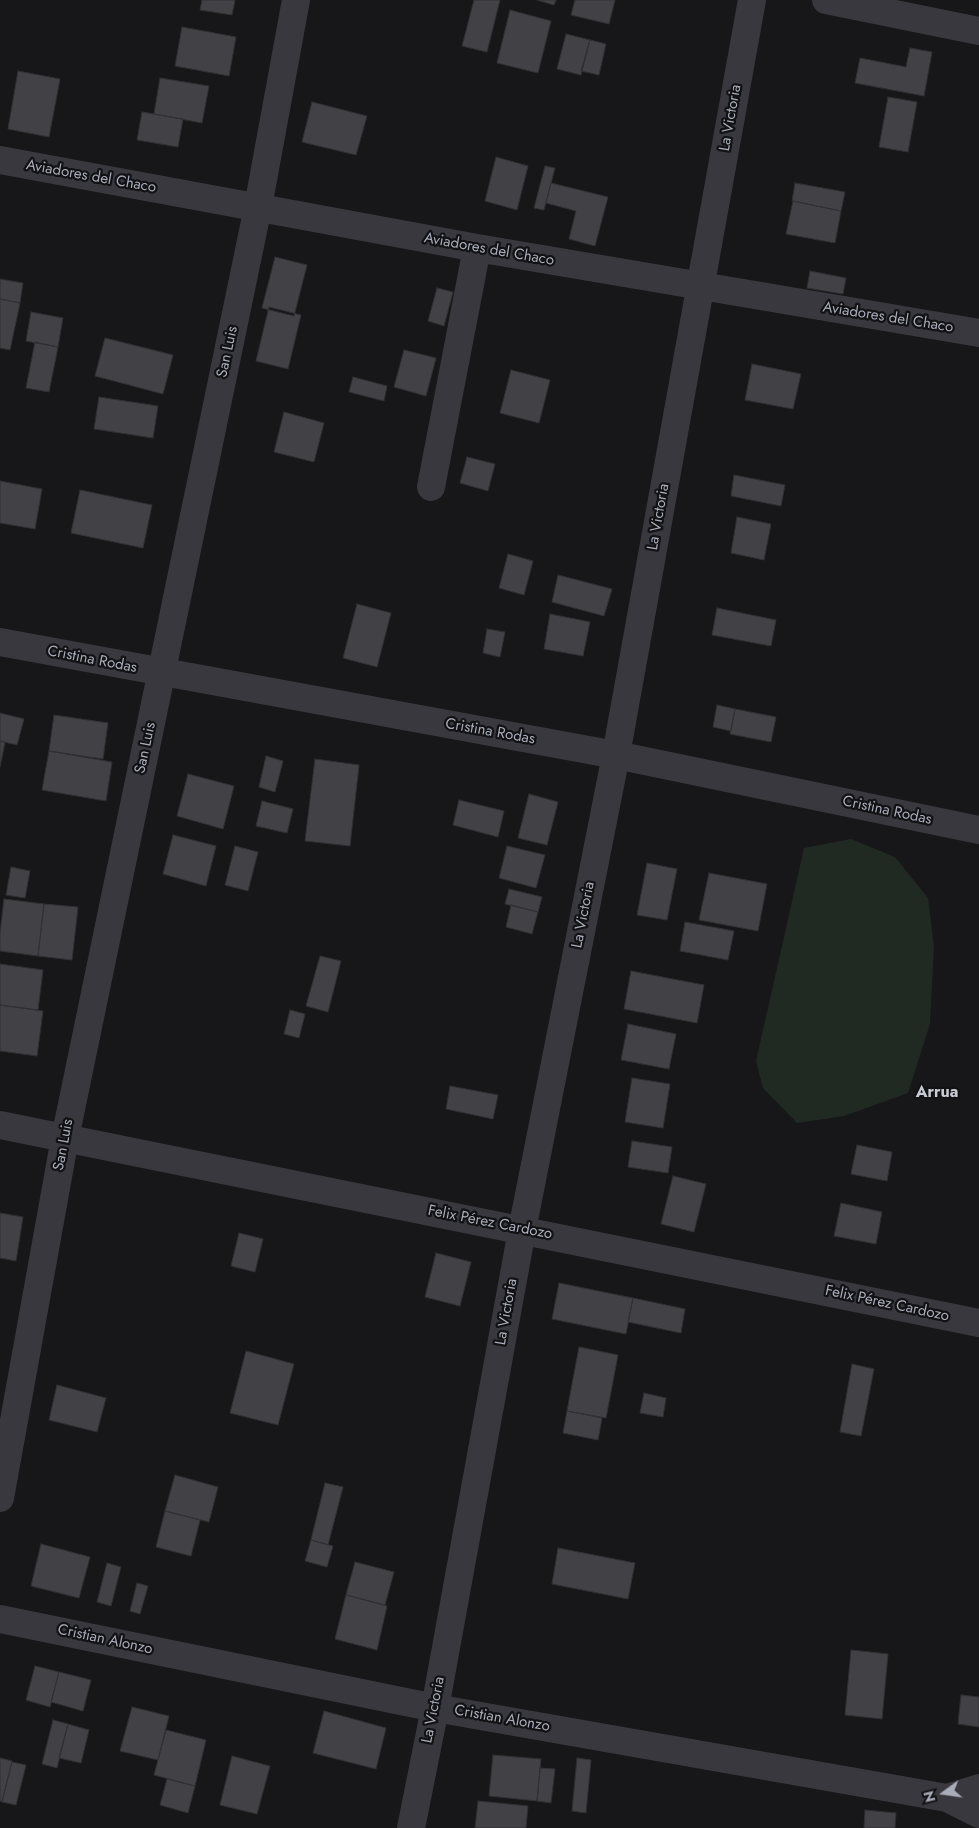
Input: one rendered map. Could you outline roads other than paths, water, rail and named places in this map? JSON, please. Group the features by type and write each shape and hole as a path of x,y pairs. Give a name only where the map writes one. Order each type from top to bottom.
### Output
{"street":[{"name":"San Luis","path":"0,1498 65,1138 258,207 296,0"},
{"name":"La Victoria","path":"411,1828 435,1708 522,1230 616,755 752,0"},
{"path":"826,0 979,31"},
{"name":"Aviadores del Chaco","path":"0,160 477,248 979,334"},
{"path":"431,487 477,248"},
{"name":"Cristina Rodas","path":"0,642 616,755 979,830"},
{"name":"Felix Pérez Cardozo","path":"0,1125 979,1323"},
{"name":"Cristian Alonzo","path":"0,1619 435,1708 947,1798 979,1814"},
{"name":"Cristian Alonzo","path":"947,1798 979,1788"}],"district":[{"name":"Arrua","path":"937,1093"}]}
